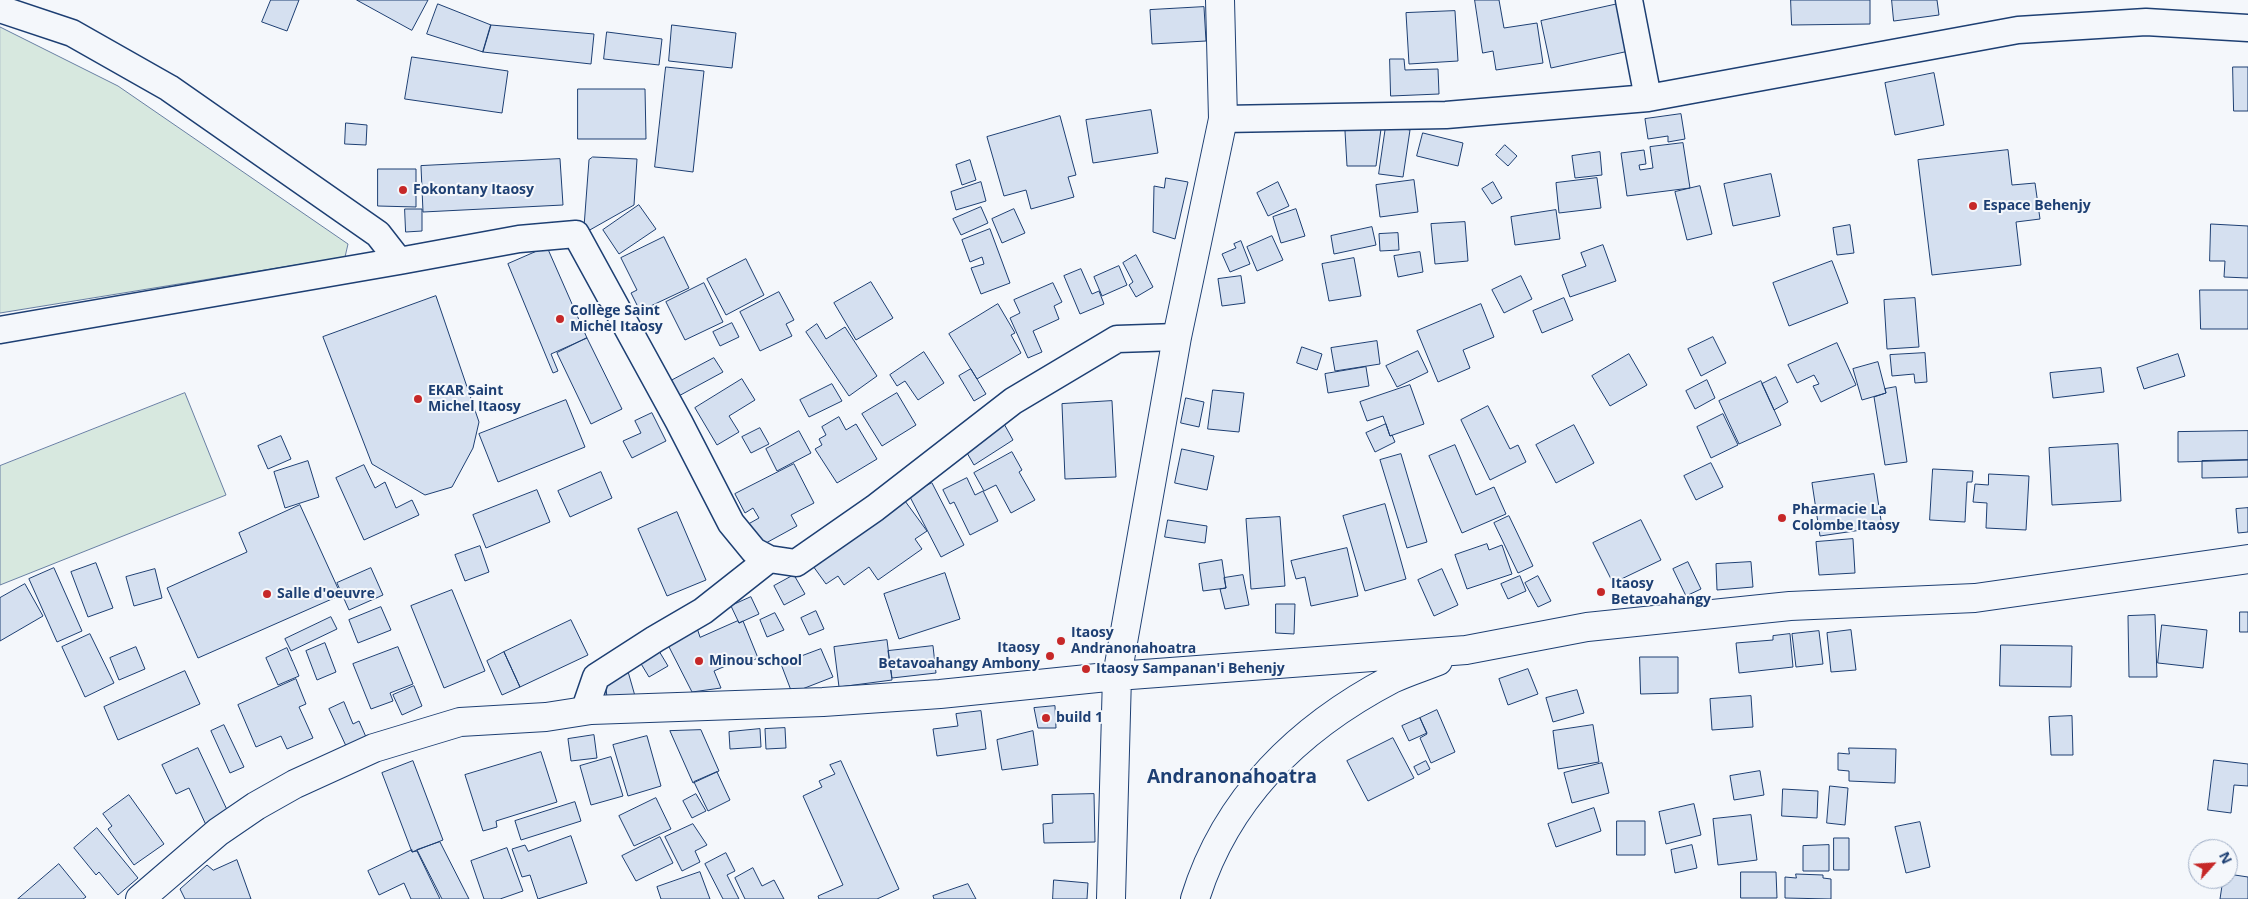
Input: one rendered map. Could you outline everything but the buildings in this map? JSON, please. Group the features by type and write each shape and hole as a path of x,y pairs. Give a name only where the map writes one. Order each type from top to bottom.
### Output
{"street":[{"path":"1111,899 1117,676 1177,337 1223,119 1220,0"},
{"path":"1629,0 1648,98"},
{"path":"0,9 72,33 169,88 378,234 399,261"},
{"path":"1223,119 1446,115 1648,98 2018,30 2146,22 2248,28"},
{"path":"0,330 518,239 576,234 679,422 731,523 754,551 769,559 796,563 875,508 1013,401 1117,339 1177,337"},
{"path":"591,710 586,703 596,677 654,639 703,612 769,559"},
{"path":"140,899 218,832 256,806 294,784 374,748 460,722 546,716 591,710 842,701 940,694 1117,676 1466,650 1587,627 1790,606 1826,606 1975,598 2248,559"},
{"path":"1195,899 1204,872 1222,833 1245,797 1271,767 1329,718 1359,698 1394,678 1466,650"}],"shaded area":[{"path":"0,27 118,86 348,244 345,257 0,313"},
{"path":"185,393 226,495 0,585 0,466"}],"place":[{"name":"Fokontany Itaosy","path":"403,190"},
{"name":"Espace Behenjy","path":"1973,206"},
{"name":"Collège Saint Michel Itaosy","path":"560,319"},
{"name":"EKAR Saint Michel Itaosy","path":"418,399"},
{"name":"Pharmacie La Colombe Itaosy","path":"1782,518"},
{"name":"Itaosy Betavoahangy","path":"1601,592"},
{"name":"Salle d'oeuvre","path":"267,594"},
{"name":"Itaosy Andranonahoatra","path":"1061,641"},
{"name":"Itaosy Betavoahangy Ambony","path":"1050,656"},
{"name":"Minou school","path":"699,661"},
{"name":"Itaosy Sampanan'i Behenjy","path":"1086,669"},
{"name":"build 1","path":"1046,718"}],"district":[{"name":"Andranonahoatra","path":"1232,778"}]}
